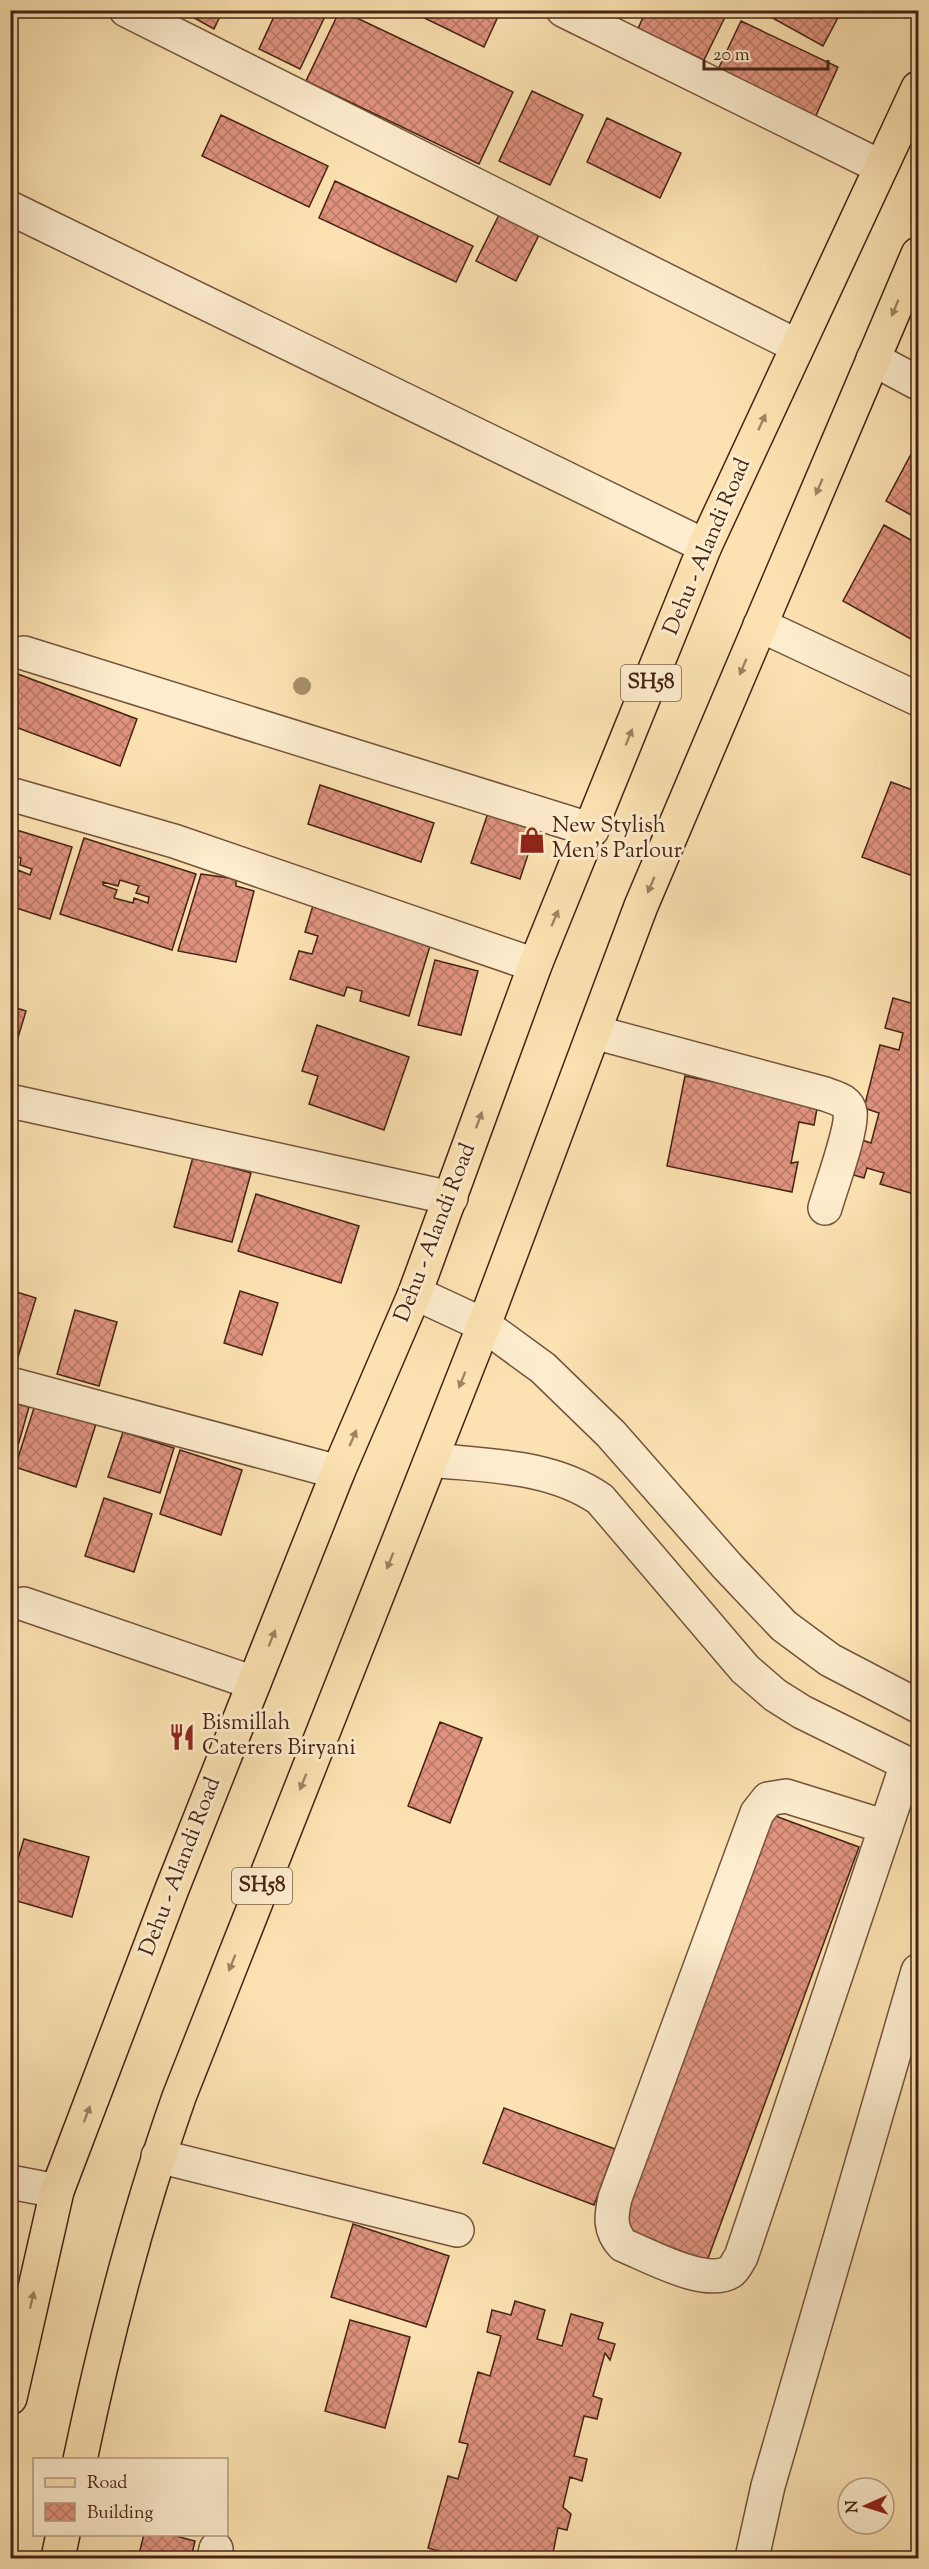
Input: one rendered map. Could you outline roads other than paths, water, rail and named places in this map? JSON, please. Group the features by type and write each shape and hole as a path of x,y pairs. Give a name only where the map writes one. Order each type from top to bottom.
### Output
{"main road":[{"name":"Dehu - Alandi Road","path":"10,2398 57,2191 172,1889 338,1472 415,1293 535,965 592,830 705,546 918,87"},
{"name":"SH58","path":"80,2458 109,2327 158,2156 178,2097 483,1325 642,906 918,254"},
{"path":"58,2559 63,2536"}],"street":[{"path":"126,10 797,346"},
{"path":"563,10 881,167"},
{"path":"10,208 705,546"},
{"path":"873,359 918,383"},
{"path":"760,625 918,699"},
{"path":"24,653 592,830"},
{"path":"10,794 174,842 535,965"},
{"path":"594,1032 844,1101 850,1112 848,1127 825,1208"},
{"path":"10,1101 451,1198"},
{"path":"415,1293 483,1325 543,1368 610,1434 728,1568 784,1626 830,1660 918,1706"},
{"path":"10,1384 338,1472"},
{"path":"430,1460 542,1473 582,1486 600,1499 745,1669 775,1695 802,1712 913,1767 886,1827 741,2257 732,2271 717,2276 695,2274 623,2244 614,2235 611,2218 615,2198 757,1813 768,1799 786,1796 886,1827"},
{"path":"24,1604 254,1683"},
{"path":"752,2559 768,2486 918,1971"},
{"path":"158,2156 457,2230"},
{"path":"10,2182 57,2191"}],"place":[{"name":"New Stylish Men's Parlour","path":"532,840"},
{"name":"Bismillah Caterers Biryani","path":"182,1737"}]}
